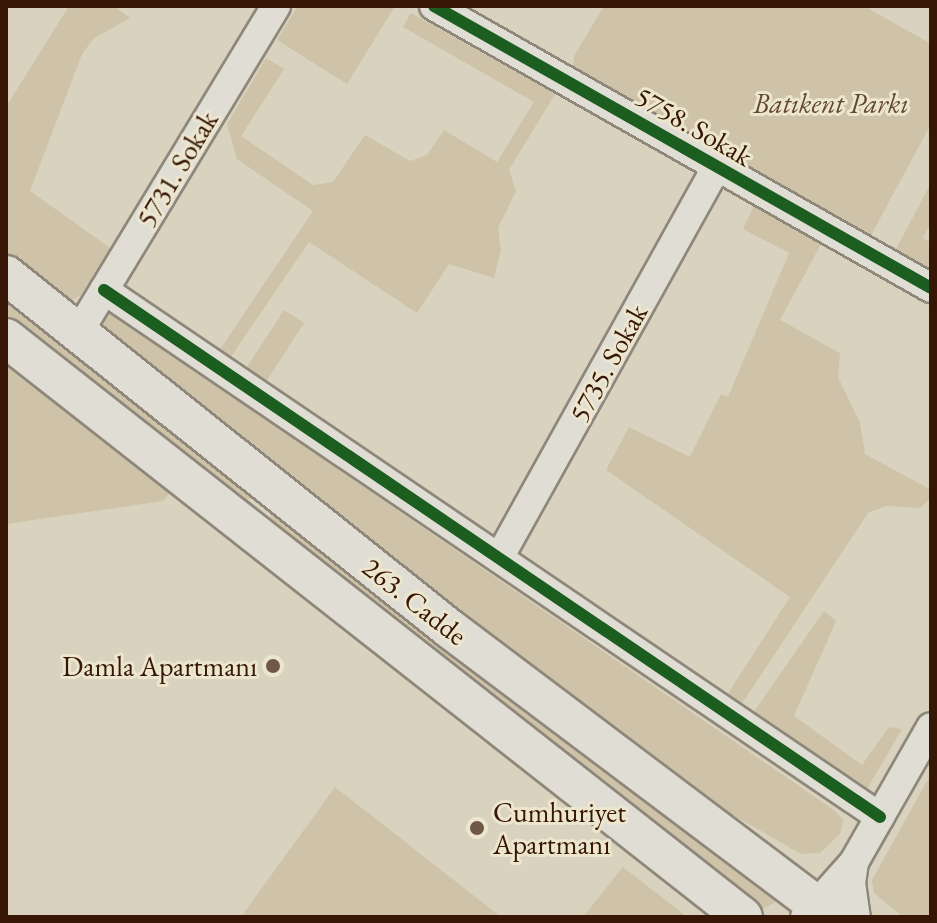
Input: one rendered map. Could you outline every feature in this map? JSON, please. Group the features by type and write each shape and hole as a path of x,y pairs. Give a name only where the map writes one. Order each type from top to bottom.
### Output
{"main road":[{"name":"263. Cadde","path":"6,275 450,629 818,913"},
{"name":"263. Cadde","path":"6,338 743,917"}],"street":[{"name":"5731. Sokak","path":"78,333 276,6"},
{"name":"5758. Sokak","path":"434,6 931,288"},
{"name":"5735. Sokak","path":"499,558 717,167"},
{"path":"104,290 880,817"},
{"path":"818,913 854,862 931,727"},
{"path":"854,862 851,883 856,917"}],"green space":[{"path":"69,6 114,6 130,18 93,39 82,54 30,191 110,248 81,295 70,301 6,252 6,107"},
{"path":"298,6 395,6 347,84 277,40"},
{"name":"Batıkent Parkı","path":"604,6 864,6 931,44 931,124 870,237 573,68 574,56"},
{"path":"411,13 555,94 509,170 516,191 498,228 501,250 494,278 449,264 417,313 309,242 230,358 219,351 313,211 237,159 227,124 266,58 284,69 241,136 313,185 333,182 365,135 410,161 427,155 444,130 497,162 534,102 403,27"},
{"path":"931,183 931,223 923,238 931,243 931,271 895,251"},
{"path":"754,206 821,244 780,320 840,353 838,377 860,423 865,454 931,490 931,498 920,508 886,506 868,513 741,705 727,695 790,597 606,470 629,427 690,457 721,394 728,397 789,253 743,229"},
{"path":"6,290 253,492 247,502 241,505 6,321"},
{"path":"284,310 304,323 266,382 246,369"},
{"path":"112,314 834,810 843,820 840,834 820,853 801,854 686,788 447,609 97,323 103,315"},
{"path":"6,361 173,489 163,501 6,524"},
{"path":"274,512 777,893 777,901 759,911 267,522"},
{"path":"824,611 836,621 794,716 862,765 889,727 902,729 866,791 753,713"},
{"path":"931,774 931,917 903,917 874,893 872,880"},
{"path":"335,787 501,917 241,917"},
{"path":"623,867 687,917 583,917"}],"cycle path":[{"path":"434,6 931,288"},
{"path":"104,290 880,817"}],"place":[{"name":"Damla Apartmanı","path":"273,666"},
{"name":"Cumhuriyet Apartmanı","path":"477,828"}]}
